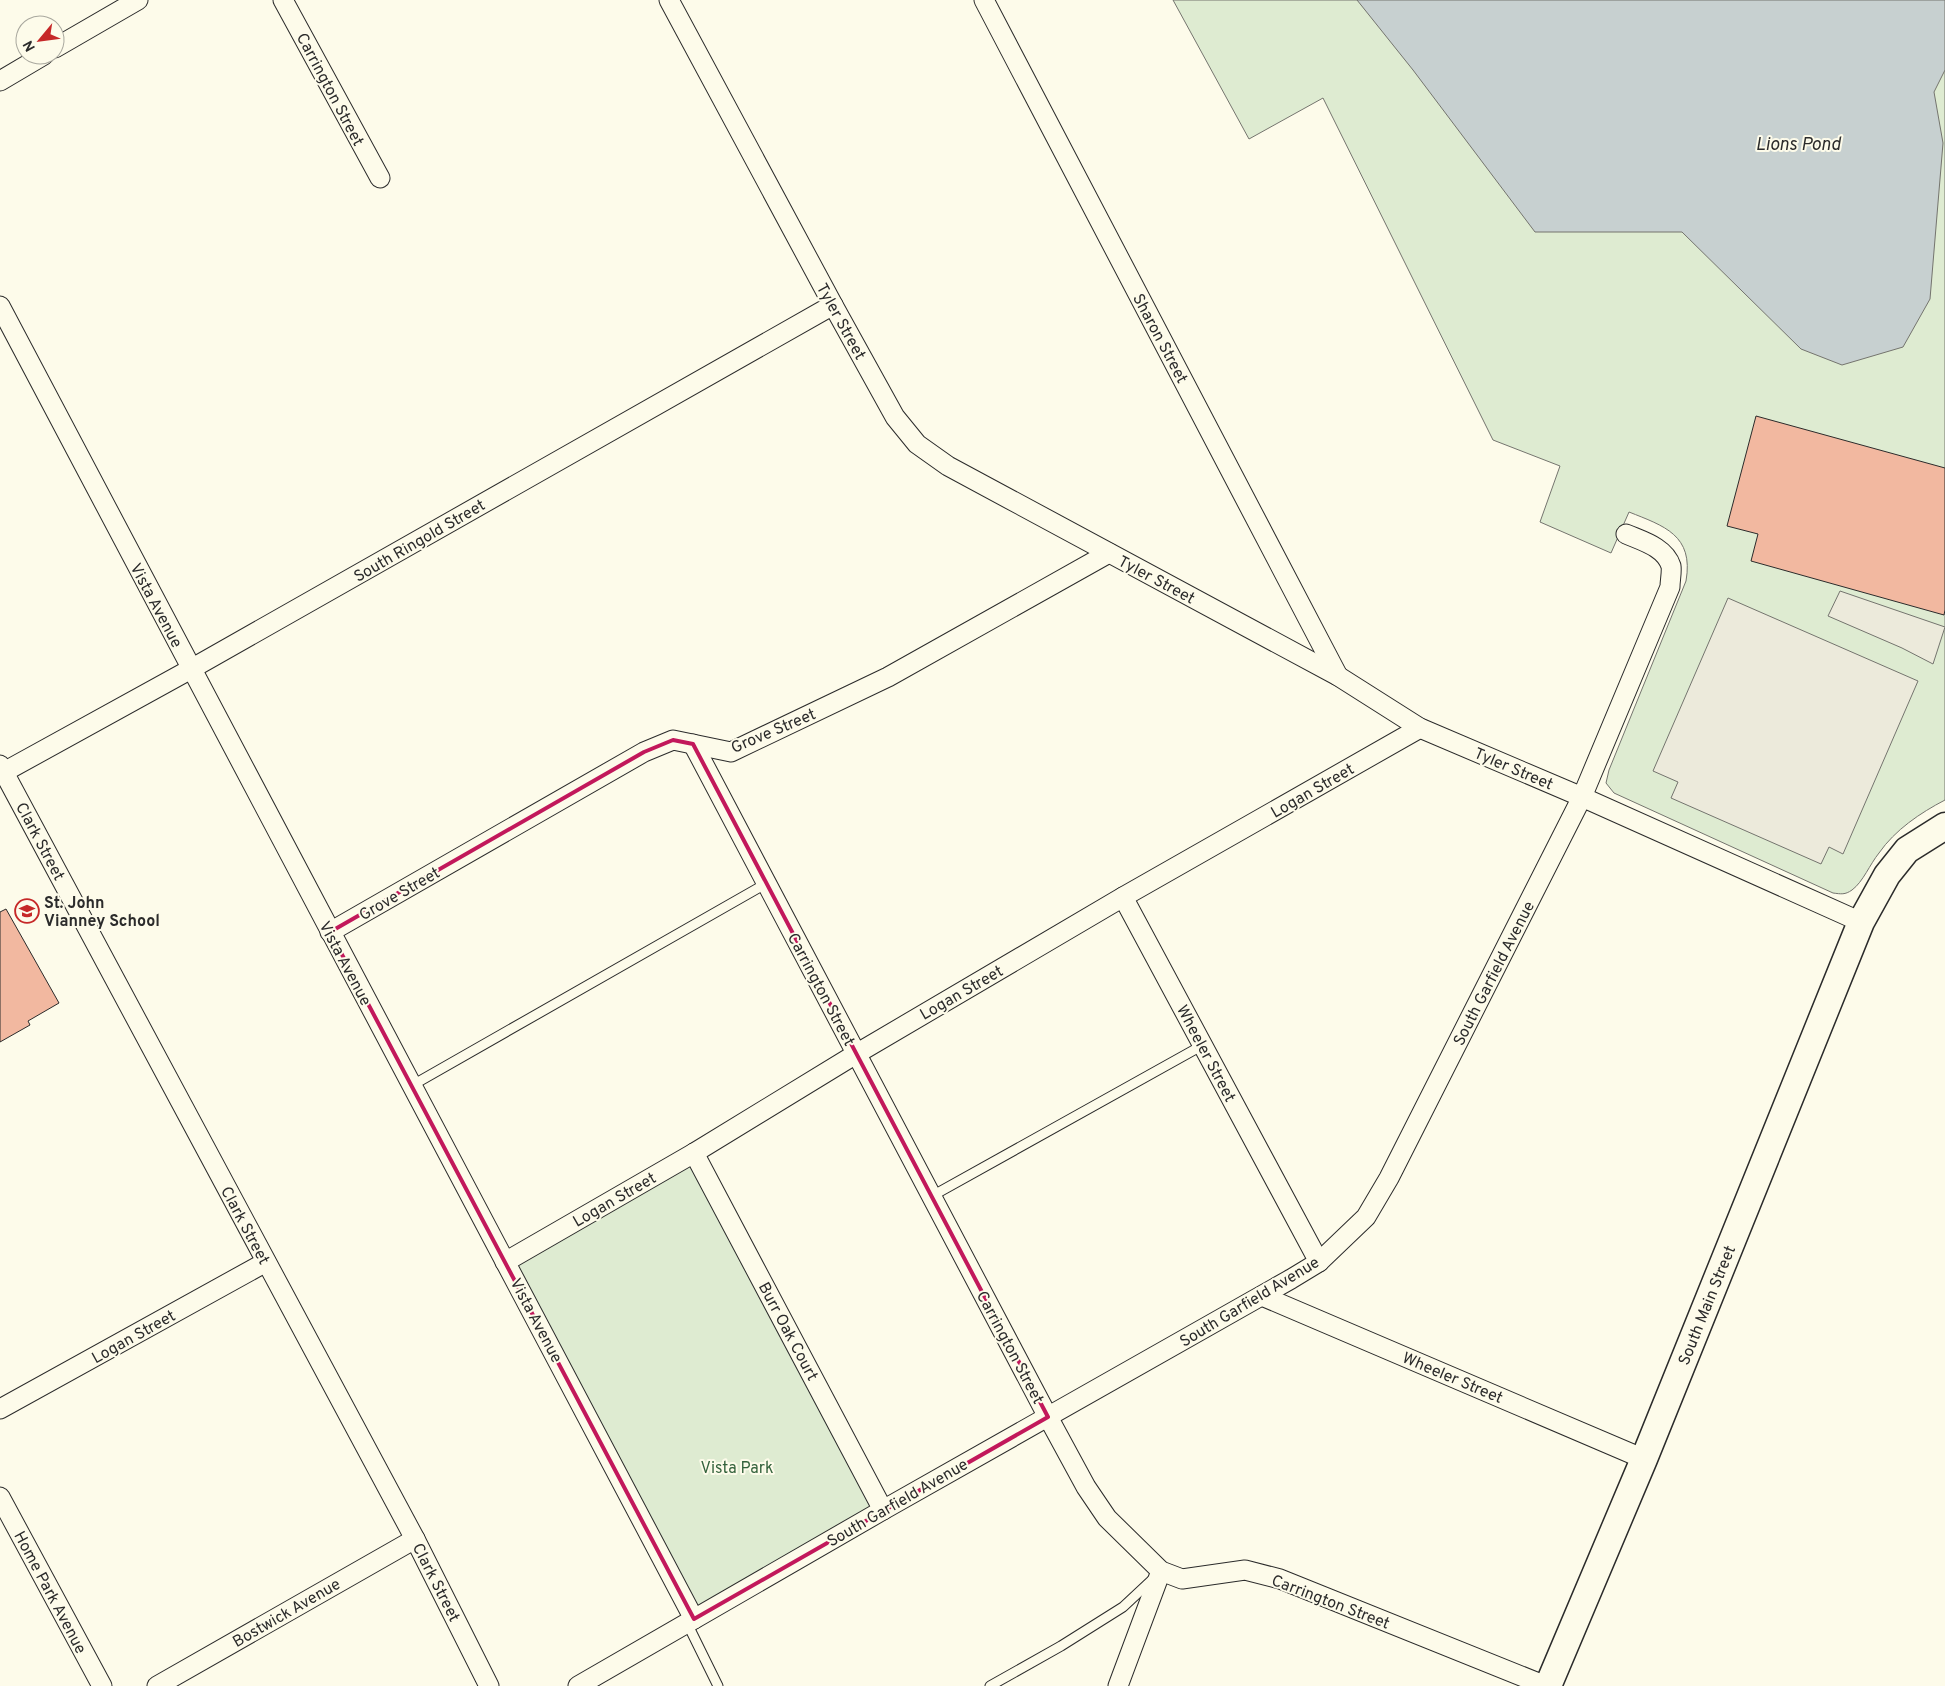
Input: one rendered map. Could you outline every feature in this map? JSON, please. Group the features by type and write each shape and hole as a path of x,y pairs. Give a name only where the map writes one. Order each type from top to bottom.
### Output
{"main road":[{"name":"South Main Street","path":"1547,1686 1644,1459 1861,922 1887,875 1907,850 1945,826"}],"street":[{"name":"Carrington Street","path":"283,0 380,178"},
{"name":"Tyler Street","path":"669,0 895,417 918,444 948,466 1338,676 1420,728 1582,797 1861,922"},
{"name":"Sharon Street","path":"984,0 1338,676"},
{"path":"65,42 130,2"},
{"path":"0,81 27,65"},
{"name":"South Ringold Street","path":"2,768 191,669 833,305"},
{"name":"Vista Avenue","path":"0,306 506,1262 690,1621"},
{"name":"South Garfield Avenue","path":"578,1686 883,1510 1262,1296 1318,1262 1366,1217 1389,1178 1582,797 1670,587 1671,567 1665,554 1649,543 1626,534"},
{"name":"Grove Street","path":"330,932 644,752 673,740 731,752 888,677 1109,553"},
{"name":"Logan Street","path":"506,1262 694,1153 856,1054 1123,897 1420,728"},
{"name":"Carrington Street","path":"693,744 1048,1416 1086,1487 1107,1518 1161,1572 1182,1579 1244,1570 1280,1579 1547,1686"},
{"name":"Clark Street","path":"2,768 415,1539 489,1686"},
{"name":"Wheeler Street","path":"1123,897 1318,1262"},
{"name":"Burr Oak Court","path":"694,1153 883,1510"},
{"name":"Logan Street","path":"0,1410 266,1262"},
{"name":"Wheeler Street","path":"1262,1296 1644,1459"},
{"name":"Home Park Avenue","path":"0,1497 102,1686"},
{"name":"Bostwick Avenue","path":"157,1686 415,1539"},
{"path":"1118,1686 1161,1572"}],"lane":[{"path":"412,1086 767,883"},
{"path":"932,1196 1203,1045"},
{"path":"990,1686 1123,1607 1161,1572"},
{"path":"690,1621 718,1686"}],"highlighted area":[{"path":"673,740 693,744 1048,1417 694,1619 330,932 644,752"}],"green space":[{"path":"1173,0 1945,0 1945,800 1917,816 1900,830 1885,845 1860,882 1852,890 1843,894 1833,893 1614,793 1606,783 1609,770 1686,581 1687,565 1681,543 1674,534 1665,528 1629,512 1611,553 1540,522 1560,466 1493,440 1323,98 1249,139"},
{"name":"Vista Park","path":"694,1153 883,1510 694,1619 505,1262"}],"shaded area":[{"path":"1840,591 1945,627 1933,664 1902,648 1828,616"},
{"path":"1728,598 1918,681 1843,854 1829,847 1821,864 1671,798 1678,782 1653,771"}],"water":[{"name":"Lions Pond","path":"1357,0 1945,0 1945,70 1934,92 1943,143 1930,299 1903,347 1842,365 1801,349 1682,232 1535,232 1413,70"}],"building":[{"path":"1756,416 1945,468 1944,615 1751,561 1758,534 1727,526"},
{"path":"6,909 59,1003 28,1021 30,1025 0,1042 0,912"}],"place":[{"name":"St. John Vianney School","path":"27,911"}]}
